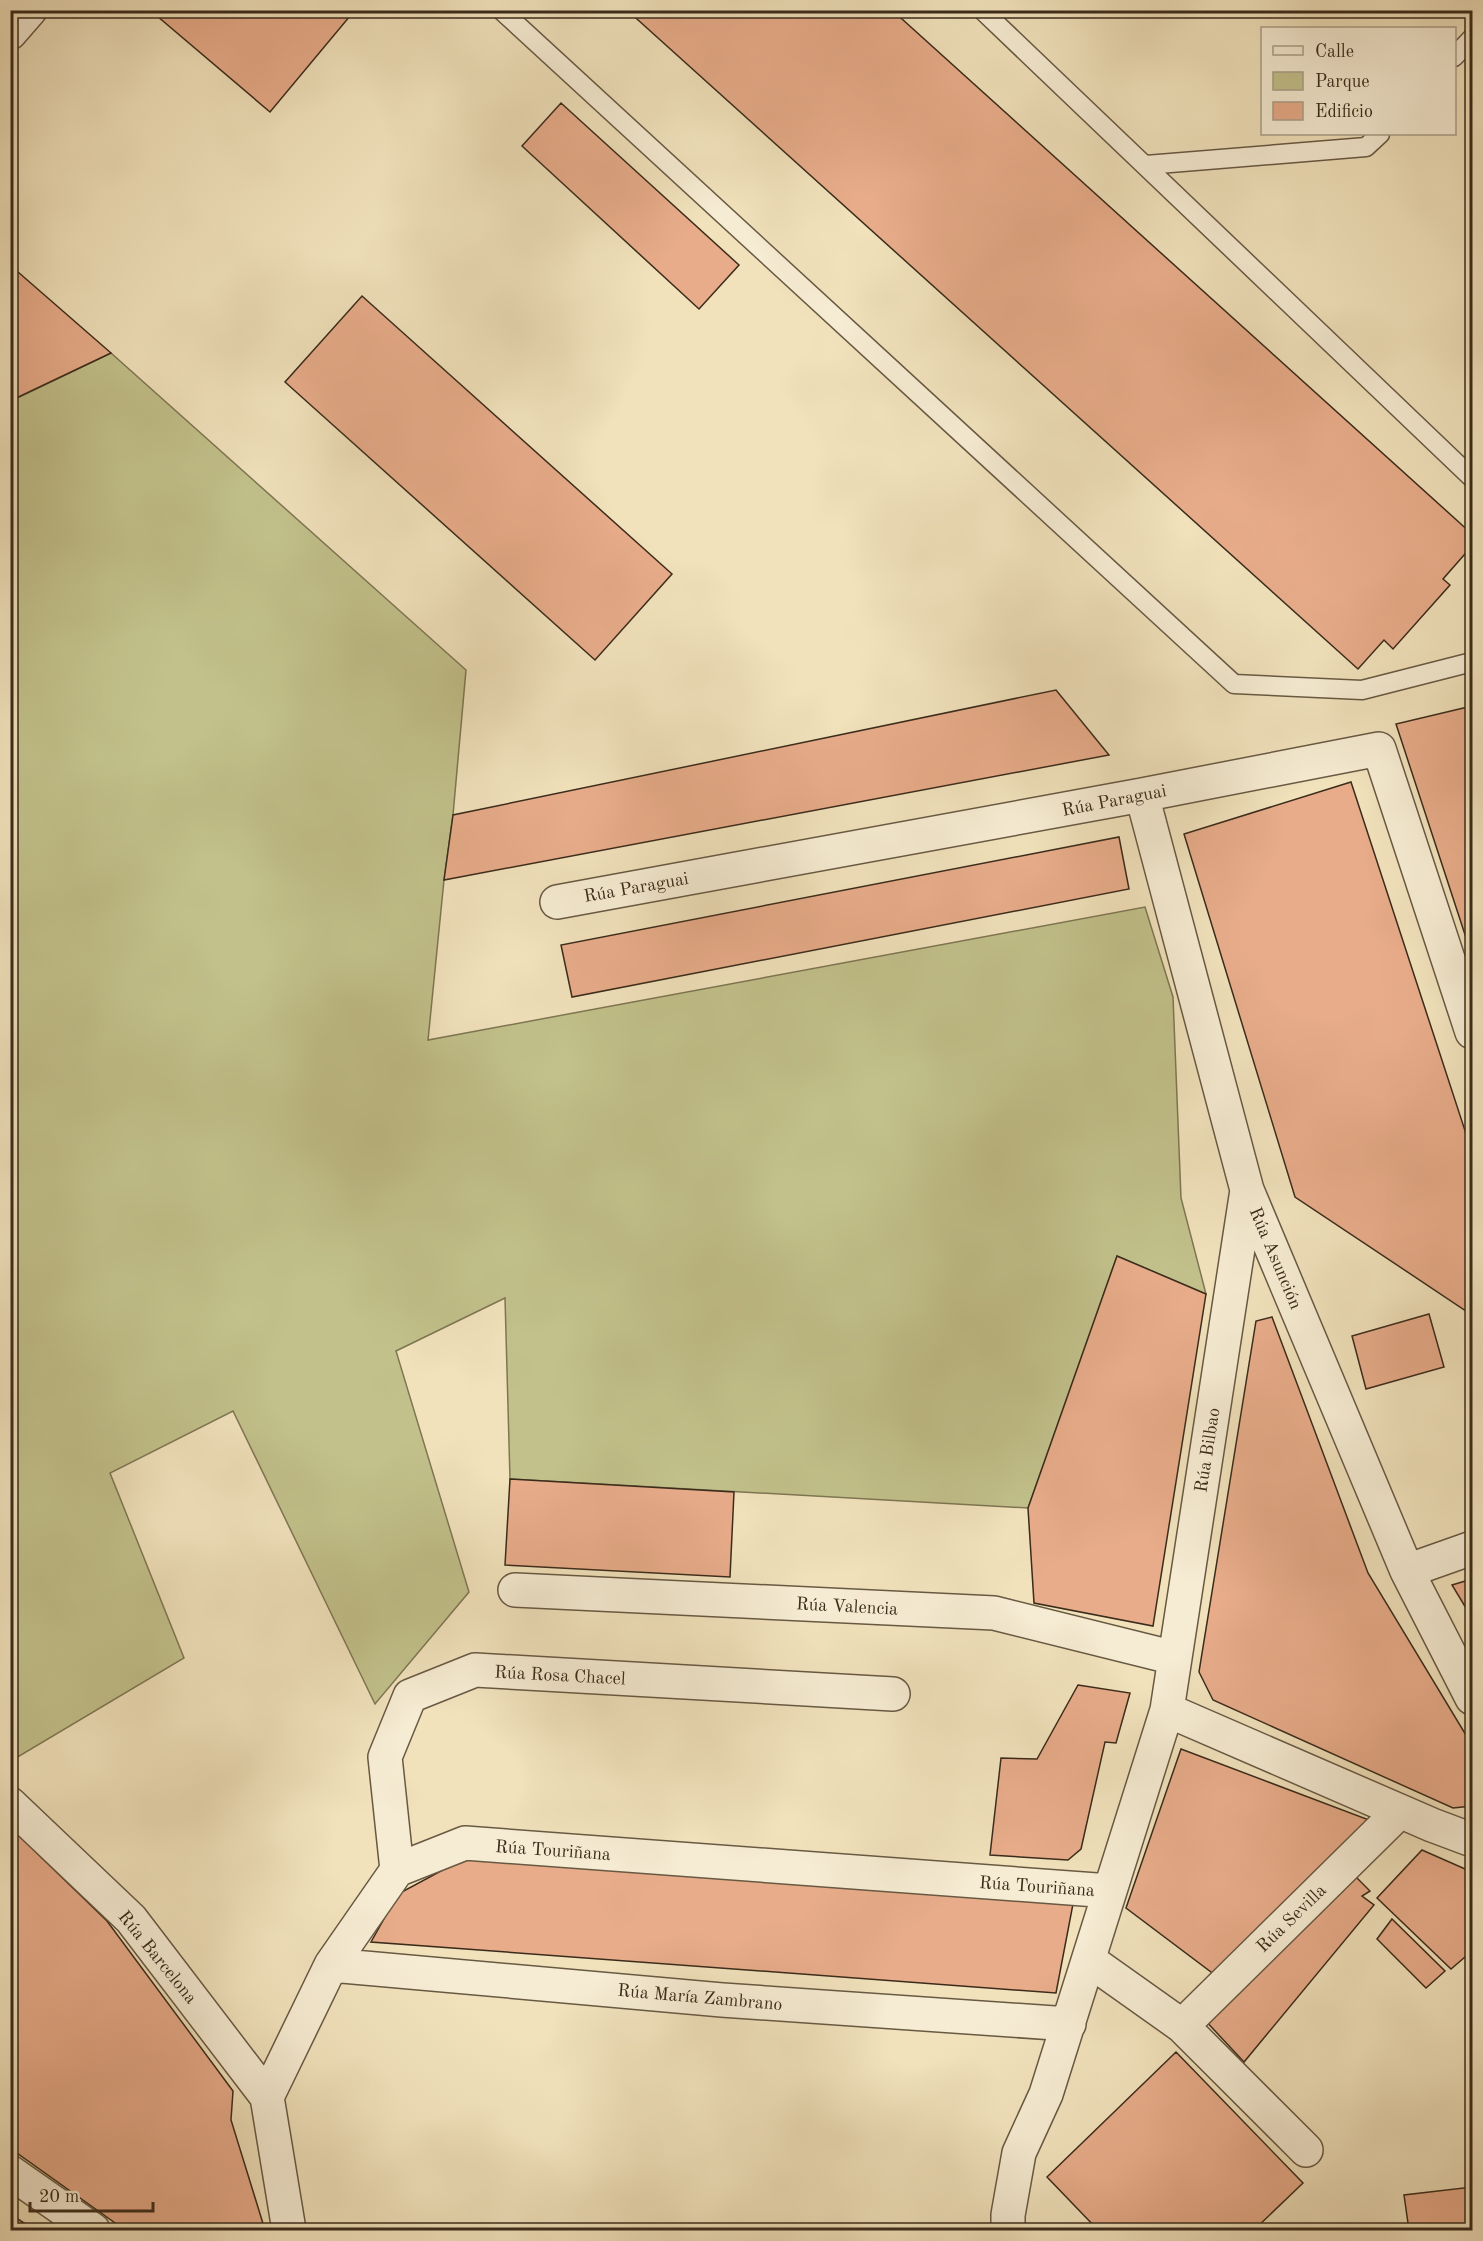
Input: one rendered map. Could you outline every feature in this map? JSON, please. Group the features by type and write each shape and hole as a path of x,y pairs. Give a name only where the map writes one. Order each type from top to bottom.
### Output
{"street":[{"path":"10,33 30,10"},
{"name":"Rúa Paraguai","path":"557,902 1143,795 1379,749 1471,1019"},
{"name":"Rúa Asunción","path":"1143,795 1247,1190 1407,1571 1473,1698"},
{"name":"Rúa Bilbao","path":"1167,1710 1247,1190"},
{"path":"1407,1571 1473,1548"},
{"name":"Rúa Valencia","path":"515,1590 994,1613 1175,1658"},
{"name":"Rúa Rosa Chacel","path":"397,1870 385,1757 410,1696 475,1670 893,1694"},
{"path":"1167,1710 1400,1811 1473,1840"},
{"name":"Rúa Touriñana","path":"1008,2230 1008,2215 1019,2153 1046,2094 1167,1710"},
{"name":"Rúa Barcelona","path":"10,1804 130,1919 267,2097"},
{"name":"Rúa Sevilla","path":"1182,2026 1400,1811"},
{"name":"Rúa Touriñana","path":"397,1870 465,1844 1110,1891"},
{"path":"289,2230 267,2097 331,1965 397,1870"},
{"path":"1089,1960 1182,2026 1306,2150"},
{"name":"Rúa María Zambrano","path":"331,1965 722,2000 1069,2024"},
{"path":"10,2172 93,2230"}],"lane":[{"path":"501,10 1233,684 1362,690 1473,662"},
{"path":"982,10 1473,478"},
{"path":"1456,56 1473,38"},
{"path":"1146,165 1366,147 1379,135"}],"green space":[{"path":"111,353 466,670 453,815 428,1040 1145,907 1173,997 1181,1198 1206,1294 1117,1256 1028,1508 510,1479 505,1298 396,1351 469,1592 375,1704 233,1411 110,1473 184,1658 11,1761 11,401"}],"building":[{"path":"150,10 355,10 270,112"},
{"path":"627,10 892,10 1472,534 1472,546 1443,579 1450,585 1393,649 1384,640 1358,669"},
{"path":"561,103 739,265 699,309 522,146"},
{"path":"10,265 111,353 10,401"},
{"path":"362,296 672,574 595,660 285,382"},
{"path":"1056,690 1109,755 444,880 453,815"},
{"path":"1472,706 1472,956 1396,724"},
{"path":"1351,782 1472,1152 1472,1315 1295,1197 1184,834"},
{"path":"1119,837 1129,889 572,997 561,945"},
{"path":"1117,1256 1206,1294 1153,1626 1034,1603 1028,1508"},
{"path":"1429,1314 1444,1367 1366,1389 1352,1336"},
{"path":"1272,1317 1368,1573 1472,1745 1472,1806 1453,1808 1213,1700 1199,1672 1256,1321"},
{"path":"510,1479 734,1492 730,1577 505,1565"},
{"path":"1472,1579 1472,1618 1452,1585"},
{"path":"1078,1685 1130,1693 1116,1743 1105,1742 1081,1849 1068,1860 990,1855 1001,1758 1037,1759"},
{"path":"1181,1749 1369,1820 1219,1978 1126,1908"},
{"path":"10,1827 107,1921 233,2091 231,2120 265,2230 125,2230 10,2148"},
{"path":"1422,1850 1472,1872 1472,1951 1451,1969 1377,1898"},
{"path":"465,1858 1073,1904 1056,1993 371,1942 398,1894"},
{"path":"1354,1875 1370,1891 1362,1896 1374,1905 1244,2062 1203,2018"},
{"path":"1392,1919 1445,1971 1426,1988 1377,1939"},
{"path":"1176,2052 1303,2183 1254,2230 1098,2230 1047,2177"},
{"path":"1472,2187 1472,2230 1409,2230 1404,2195"},
{"path":"10,2214 35,2230 10,2230"}]}
